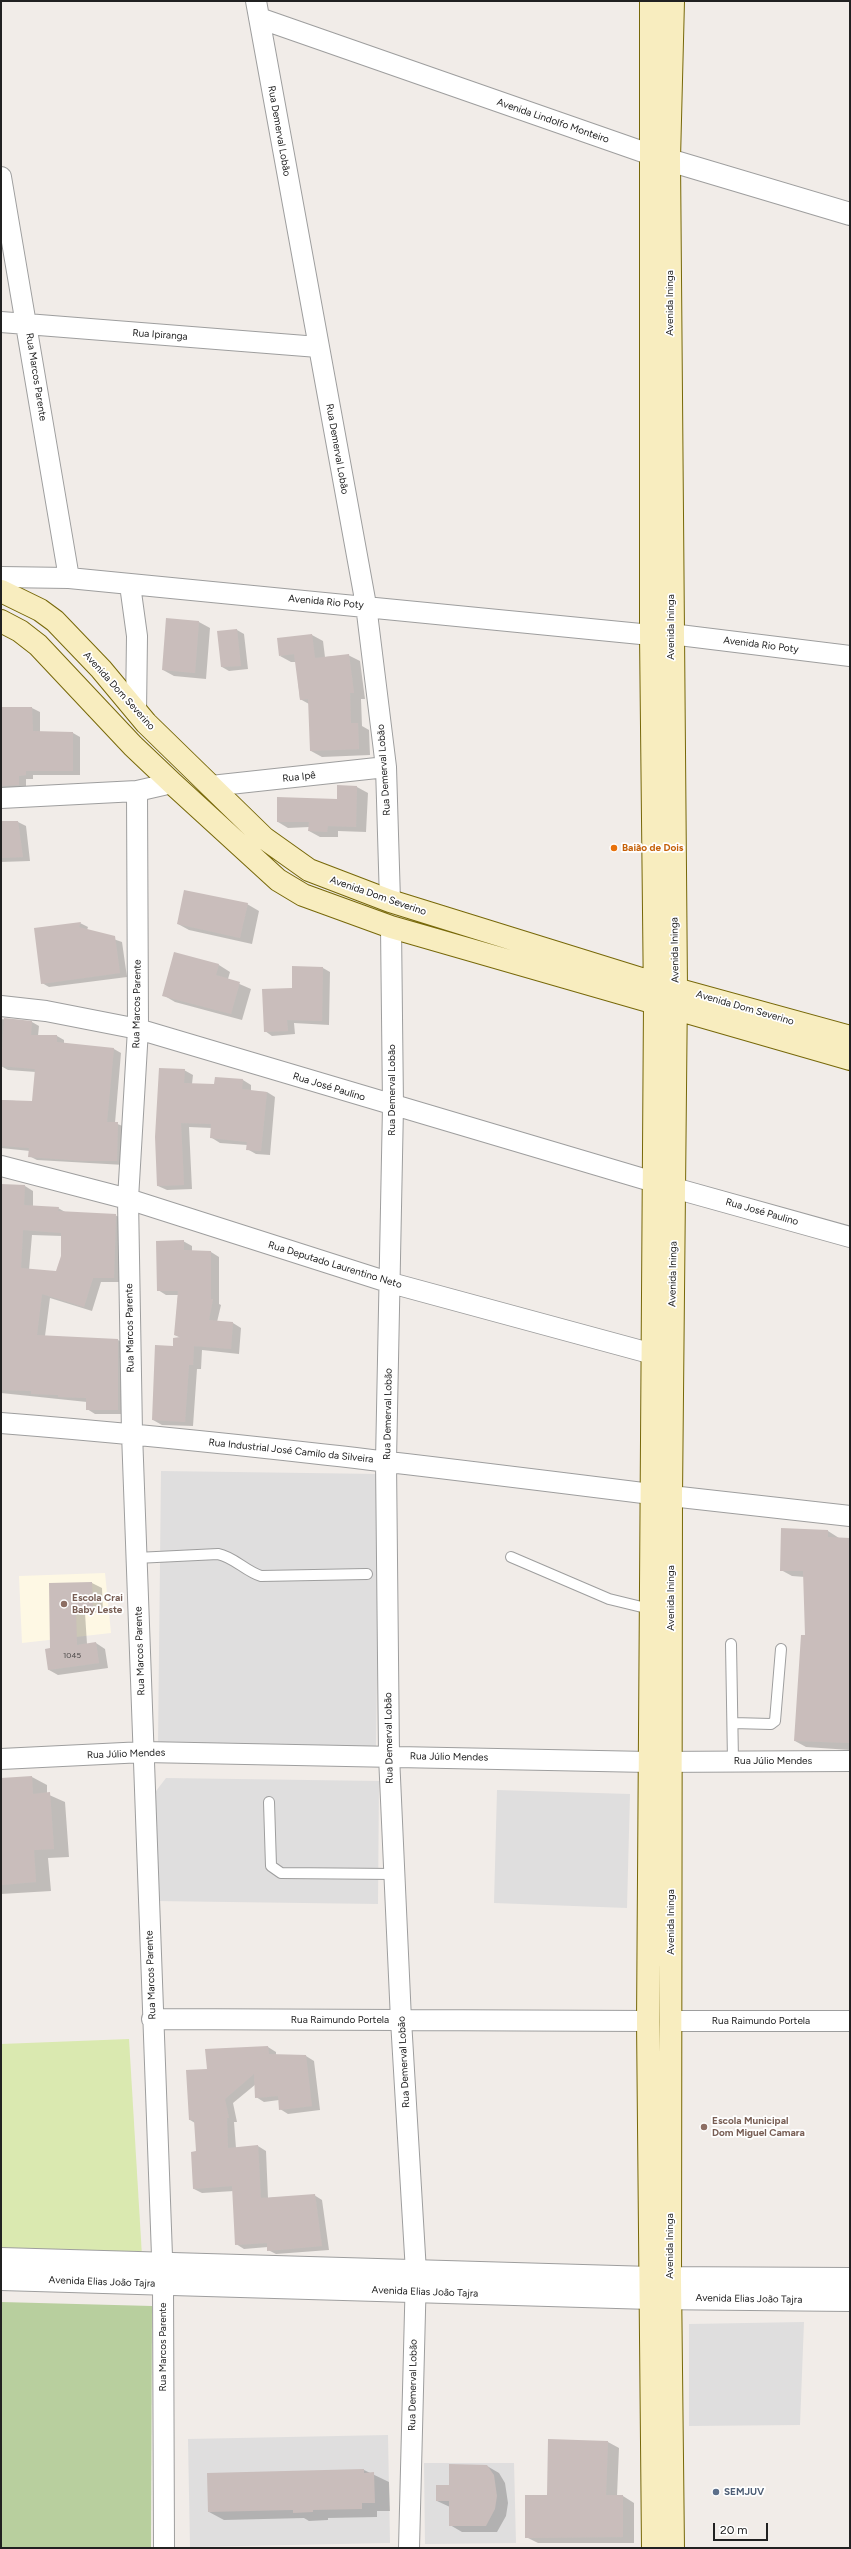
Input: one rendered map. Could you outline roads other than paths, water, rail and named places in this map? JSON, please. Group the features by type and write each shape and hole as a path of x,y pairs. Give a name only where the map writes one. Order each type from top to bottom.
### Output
{"main road":[{"name":"Avenida Ininga","path":"651,1 659,157 661,634 655,993 664,1185"},
{"name":"Avenida Ininga","path":"659,157 672,1"},
{"name":"Avenida Dom Severino","path":"1,591 40,610 55,621 101,669 136,712 264,838 309,870 390,901 655,993"},
{"name":"Avenida Dom Severino","path":"1,621 20,631 38,645 133,746 172,783 278,880 303,895 328,906 391,927 655,993 850,1037"},
{"name":"Avenida Ininga","path":"653,2548 671,2021 671,1761 661,1495 664,1185 676,998 661,634"},
{"name":"Avenida Dom Severino","path":"676,998 850,1059"},
{"name":"Avenida Ininga","path":"661,1495 650,1608 648,2021 673,2548"}],"street":[{"name":"Avenida Lindolfo Monteiro","path":"257,10 659,157 850,214"},
{"name":"Rua Demerval Lobão","path":"257,10 366,605 386,767 390,901"},
{"name":"Rua Marcos Parente","path":"1,177 69,578"},
{"name":"Rua Ipiranga","path":"1,322 318,347"},
{"name":"Avenida Rio Poty","path":"1,577 69,578 130,585 366,605 661,634 850,656"},
{"path":"130,585 137,636 136,712"},
{"name":"Rua Ipê","path":"211,786 386,767"},
{"path":"1,798 137,791 172,783"},
{"name":"Rua Marcos Parente","path":"137,791 138,1029 128,1200 132,1433 136,1558 144,1752 152,2019 163,2273 164,2548"},
{"name":"Rua Demerval Lobão","path":"391,927 393,1106 391,1283 386,1461 389,1756 401,2020 416,2282 409,2548"},
{"name":"Rua José Paulino","path":"1,1006 46,1011 138,1029 393,1106 664,1185 850,1237"},
{"name":"Rua Deputado Laurentino Neto","path":"1,1166 128,1200 391,1283 662,1355"},
{"name":"Rua Industrial José Camilo da Silveira","path":"1,1423 132,1433 386,1461 661,1495 850,1516"},
{"name":"Rua Júlio Mendes","path":"1,1759 144,1752 649,1762 850,1761"},
{"name":"Rua Raimundo Portela","path":"152,2019 648,2021"},
{"name":"Rua Raimundo Portela","path":"671,2021 850,2021"},
{"name":"Avenida Elias João Tajra","path":"1,2259 163,2273 416,2282 661,2288 850,2300"},
{"name":"Avenida Elias João Tajra","path":"1,2279 163,2273"},
{"name":"Avenida Elias João Tajra","path":"661,2288 850,2279"}],"lane":[{"path":"136,1558 218,1554 227,1556 246,1570 261,1576 367,1574"},
{"path":"511,1557 609,1598 650,1608"},
{"path":"731,1644 733,1761"},
{"path":"733,1723 771,1724 775,1721 780,1649"},
{"path":"269,1802 271,1866 275,1871 281,1873 394,1874"}],"place":[{"name":"Baião de Dois","path":"614,848"},
{"name":"Escola Crai Baby Leste","path":"64,1604"},
{"name":"Escola Municipal Dom Miguel Camara","path":"704,2127"},
{"name":"SEMJUV","path":"716,2492"}]}
